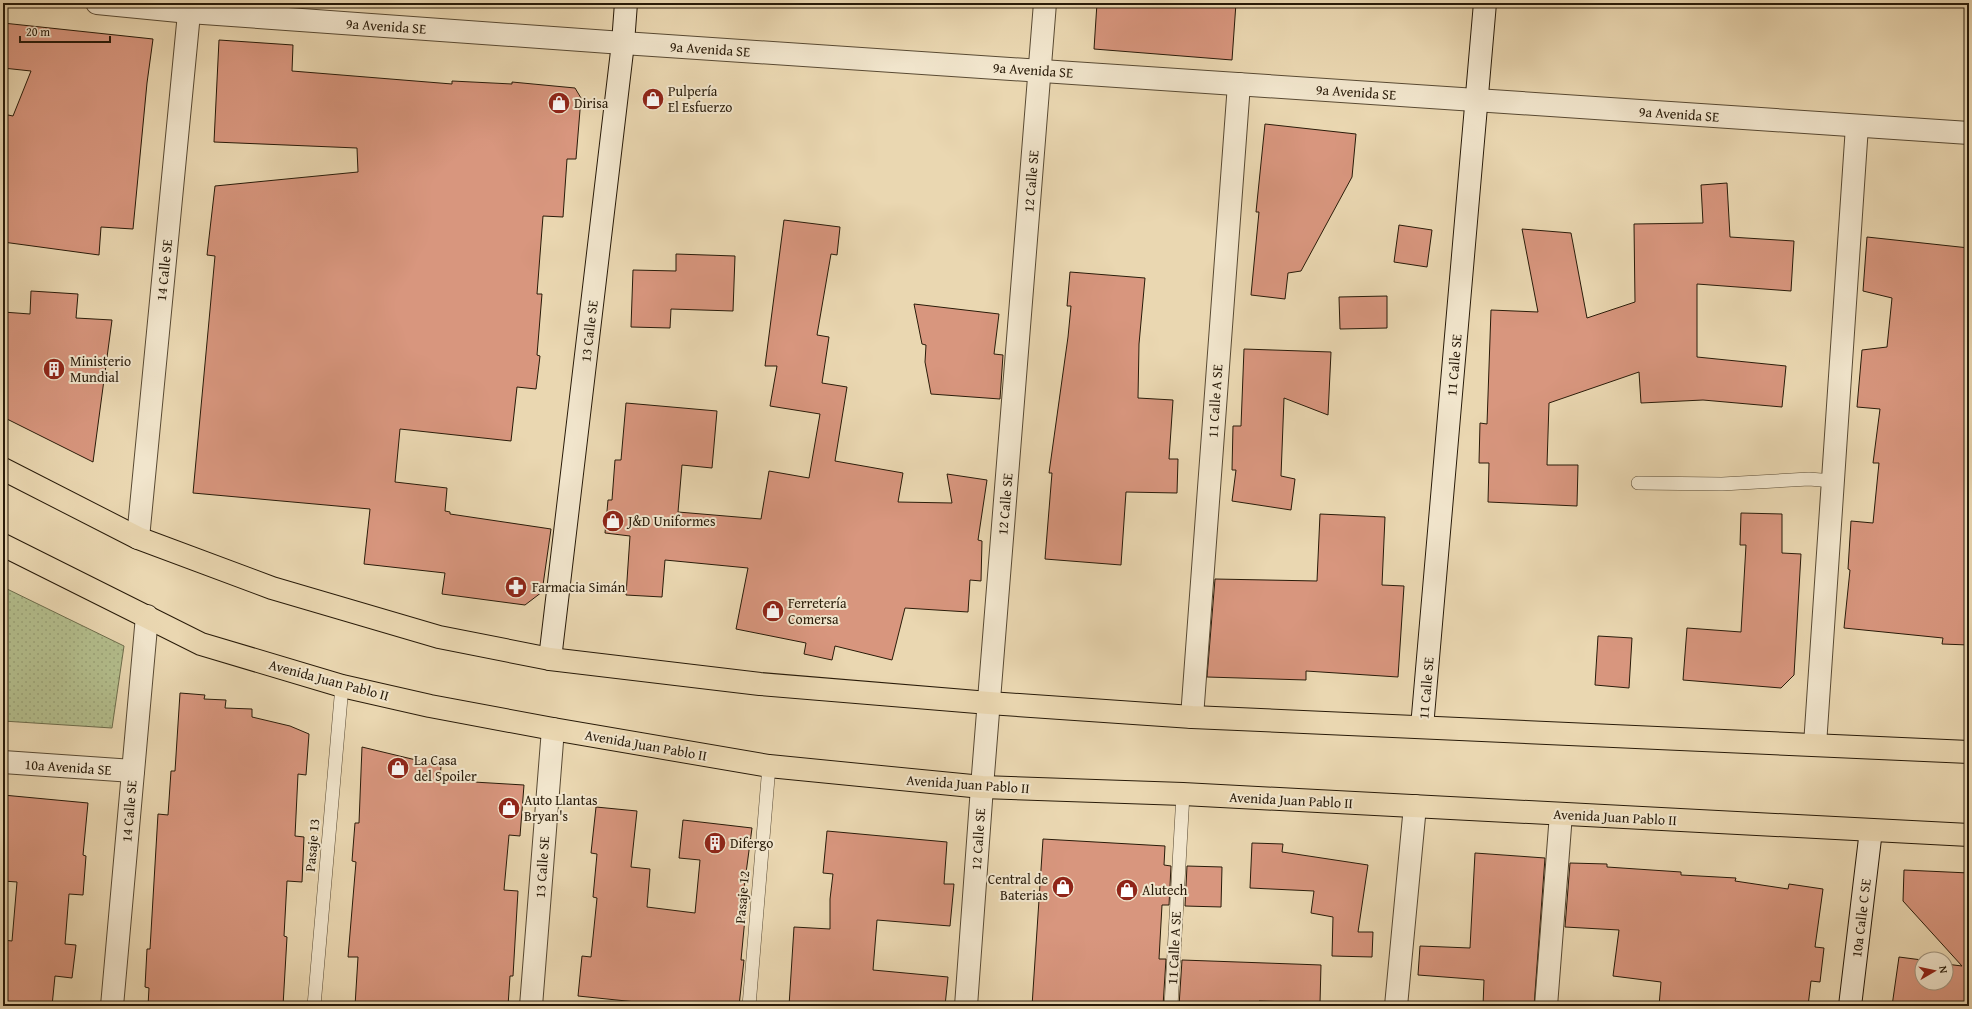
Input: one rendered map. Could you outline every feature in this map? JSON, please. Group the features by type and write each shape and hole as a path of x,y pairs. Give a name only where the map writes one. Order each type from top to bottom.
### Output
{"highway":[{"path":"3,469 138,538 272,588 432,635 550,659 760,684 989,704 1192,717 1969,752"},
{"name":"Avenida Juan Pablo II","path":"3,545 201,644 342,686 430,706 553,729 769,766 982,787 1183,794 1969,835"}],"street":[{"name":"9a Avenida SE","path":"97,3 190,7 623,43 1969,133"},
{"name":"13 Calle SE","path":"550,659 623,43 626,3"},
{"name":"12 Calle SE","path":"966,1006 982,787 1045,3"},
{"name":"11 Calle SE","path":"1422,727 1485,3"},
{"name":"14 Calle SE","path":"138,538 190,7"},
{"name":"11 Calle A SE","path":"1192,717 1238,84"},
{"path":"1815,745 1857,126"},
{"name":"14 Calle SE","path":"112,1006 147,616"},
{"name":"13 Calle SE","path":"531,1006 553,729"},
{"name":"10a Avenida SE","path":"3,762 133,771"},
{"path":"1396,1006 1415,806"},
{"path":"1546,1006 1561,814"},
{"name":"10a Calle C SE","path":"1850,1006 1871,830"}],"lane":[{"path":"1638,483 1722,484 1810,479 1833,481"},
{"name":"Pasaje 13","path":"314,1006 342,686"},
{"name":"Pasaje 12","path":"748,1006 769,766"},
{"name":"11 Calle A SE","path":"1171,1006 1183,794"}],"green space":[{"path":"3,587 124,646 112,728 3,721"}],"building":[{"path":"1097,3 1236,3 1232,60 1094,49"},
{"path":"3,23 153,39 147,83 133,229 101,227 99,255 3,242 3,114 13,116 31,71 3,68"},
{"path":"219,40 293,45 292,71 452,84 452,81 512,84 512,82 575,88 581,98 576,159 567,159 563,217 543,216 537,294 542,294 537,355 540,356 536,389 517,387 511,441 400,429 395,482 447,488 445,511 450,512 450,514 551,529 542,592 525,605 442,594 445,573 364,564 370,509 193,493 215,256 207,255 215,186 358,172 357,148 214,142"},
{"path":"1265,124 1356,134 1352,177 1301,271 1288,273 1285,299 1251,295 1259,212 1256,212"},
{"path":"1727,183 1730,237 1794,241 1791,291 1697,284 1697,357 1786,366 1782,407 1703,400 1641,403 1639,372 1549,403 1547,465 1578,465 1577,506 1488,502 1489,463 1479,463 1480,423 1487,424 1491,310 1538,312 1522,229 1571,233 1587,318 1635,302 1634,224 1703,223 1701,185"},
{"path":"784,220 840,227 837,255 831,254 817,335 829,337 822,383 847,387 835,461 903,473 898,502 952,503 947,474 987,480 978,540 982,541 981,581 970,580 968,612 905,608 892,660 835,646 832,660 804,654 806,643 736,629 748,568 665,560 662,597 626,595 630,536 605,533 608,500 612,500 615,460 621,460 626,403 717,411 712,468 682,465 678,512 761,519 769,471 809,478 820,414 770,406 777,366 765,366"},
{"path":"1399,225 1432,230 1427,267 1394,262"},
{"path":"1867,237 1969,248 1969,645 1942,644 1943,638 1844,628 1850,570 1848,569 1851,521 1873,523 1879,463 1873,463 1880,409 1857,407 1862,350 1887,347 1892,298 1863,291"},
{"path":"676,254 735,256 733,311 671,309 670,328 631,327 633,270 676,271"},
{"path":"1070,272 1145,278 1139,344 1138,398 1173,400 1169,459 1178,459 1177,493 1126,492 1121,565 1045,559 1052,473 1049,473 1071,306 1067,306"},
{"name":"Ministerio Mundial","path":"31,291 78,294 76,318 112,320 93,462 3,417 3,312 30,314"},
{"path":"1387,296 1387,328 1340,329 1339,297"},
{"path":"914,304 999,314 994,354 1003,355 1000,399 931,394 925,362 926,345 922,344"},
{"path":"1244,349 1331,352 1328,415 1284,398 1281,476 1295,479 1291,510 1232,501 1236,470 1232,470 1233,426 1241,426"},
{"path":"1741,513 1782,514 1782,553 1801,554 1794,675 1781,688 1683,680 1687,628 1741,632 1746,545 1740,545"},
{"path":"1320,514 1385,517 1382,585 1404,586 1398,677 1306,671 1306,680 1207,677 1215,579 1317,581"},
{"path":"1598,636 1632,638 1629,688 1595,685"},
{"path":"180,693 205,695 204,699 226,700 225,708 252,709 252,717 290,726 309,734 306,775 298,774 295,836 304,837 302,882 287,881 284,936 287,937 283,1006 148,1006 149,988 145,987 147,949 150,949 158,814 168,815 171,771 175,771"},
{"path":"362,747 441,766 440,780 524,785 520,836 509,835 504,890 518,891 513,976 510,976 508,1006 355,1006 358,957 348,957 356,862 352,861 355,823 359,823"},
{"path":"3,795 88,803 83,855 86,856 83,895 69,894 65,944 76,945 72,978 55,976 52,1006 3,1006 3,940 12,941 17,882 3,881"},
{"path":"596,807 637,811 631,867 650,869 647,907 695,913 700,860 679,858 683,820 752,828 740,918 745,918 741,960 744,960 739,1006 675,1006 578,996 582,956 591,957 597,898 593,897 597,854 591,853"},
{"path":"827,831 947,842 944,884 954,884 950,926 877,920 873,970 948,977 945,1006 789,1006 794,927 830,929 830,899 833,874 823,873"},
{"path":"1043,839 1165,846 1164,865 1171,866 1169,905 1162,905 1159,959 1166,959 1163,1006 1032,1006"},
{"path":"1252,843 1283,844 1282,852 1368,865 1358,932 1373,932 1372,957 1332,956 1333,917 1311,913 1314,891 1250,888"},
{"path":"1475,853 1545,858 1534,1006 1483,1006 1484,980 1418,975 1420,946 1470,948"},
{"path":"1570,863 1607,864 1607,867 1681,872 1681,875 1736,878 1735,881 1788,889 1789,884 1823,889 1815,947 1824,948 1820,982 1811,981 1808,1006 1659,1006 1661,982 1613,976 1619,930 1565,927"},
{"path":"1187,866 1222,867 1221,907 1185,906"},
{"path":"1904,870 1969,873 1968,1006 1892,1006 1899,957 1914,959 1914,991 1954,991 1954,965 1962,966 1954,957 1954,951 1948,951 1903,901"},
{"path":"1182,960 1321,965 1320,1003 1259,1001 1259,1006 1179,1006"}],"place":[{"name":"Pulpería El Esfuerzo","path":"653,99"},
{"name":"Dirisa","path":"559,103"},
{"name":"Ministerio Mundial","path":"54,369"},
{"name":"J&D Uniformes","path":"613,521"},
{"name":"Farmacia Simán","path":"516,587"},
{"name":"Ferretería Comersa","path":"773,611"},
{"name":"La Casa del Spoiler","path":"398,768"},
{"name":"Auto Llantas Bryan's","path":"509,808"},
{"name":"Difergo","path":"715,843"},
{"name":"Central de Baterias","path":"1063,887"},
{"name":"Alutech","path":"1127,890"}]}
